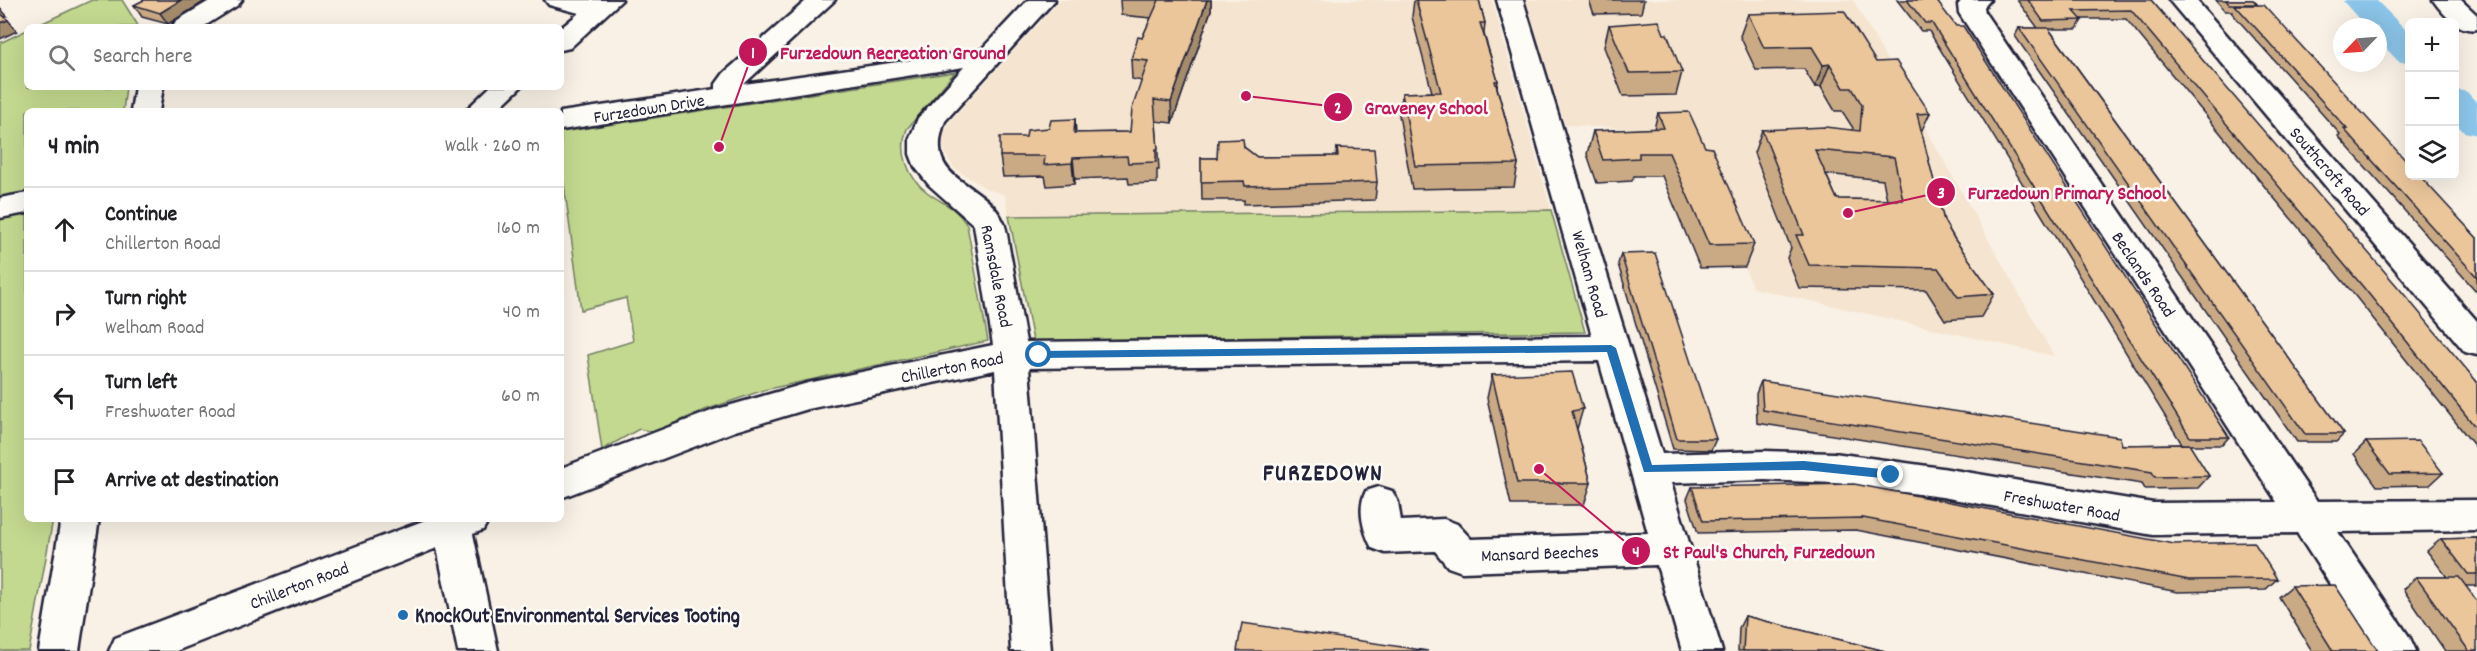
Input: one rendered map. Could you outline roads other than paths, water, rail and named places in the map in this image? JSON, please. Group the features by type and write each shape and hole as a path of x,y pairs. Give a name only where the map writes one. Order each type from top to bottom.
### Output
{"street":[{"path":"190,24 229,0"},
{"path":"558,0 604,5"},
{"path":"730,95 730,84 734,79 822,0"},
{"name":"Ramsdale Road","path":"1031,651 1011,356 989,223 980,209 935,177 928,165 923,144 924,133 932,118 1042,0"},
{"name":"Welham Road","path":"1510,0 1670,549 1702,651"},
{"name":"Beclands Road","path":"1977,0 1971,5 1972,14 2307,517"},
{"name":"Southcroft Road","path":"2182,0 2477,343"},
{"path":"2446,0 2470,23"},
{"path":"564,39 604,5"},
{"name":"Furzedown Drive","path":"564,121 969,58 986,59"},
{"path":"146,108 148,90"},
{"path":"482,108 504,90"},
{"path":"0,208 24,204"},
{"name":"Chillerton Road","path":"564,482 726,420 808,396 1011,356 1209,351 1611,348"},
{"name":"Freshwater Road","path":"1648,469 1804,465 1891,475 2142,518 2477,516"},
{"name":"Mansard Beeches","path":"1379,502 1385,537 1444,535 1462,556 1670,549"},
{"path":"2307,517 2396,651"},
{"path":"59,651 80,522"},
{"name":"Chillerton Road","path":"129,651 455,522"},
{"path":"458,522 457,553 478,651"}],"waterway":[{"path":"2358,0 2405,49"},
{"path":"2459,105 2477,124"}],"place":[{"name":"Graveney School","path":"1246,96"},
{"name":"Furzedown Recreation Ground","path":"719,147"},
{"name":"Furzedown Primary School","path":"1848,213"},
{"name":"St Paul's Church, Furzedown","path":"1539,469"},
{"name":"KnockOut Environmental Services Tooting","path":"403,615"}],"district":[{"name":"FURZEDOWN","path":"1323,472"}]}
